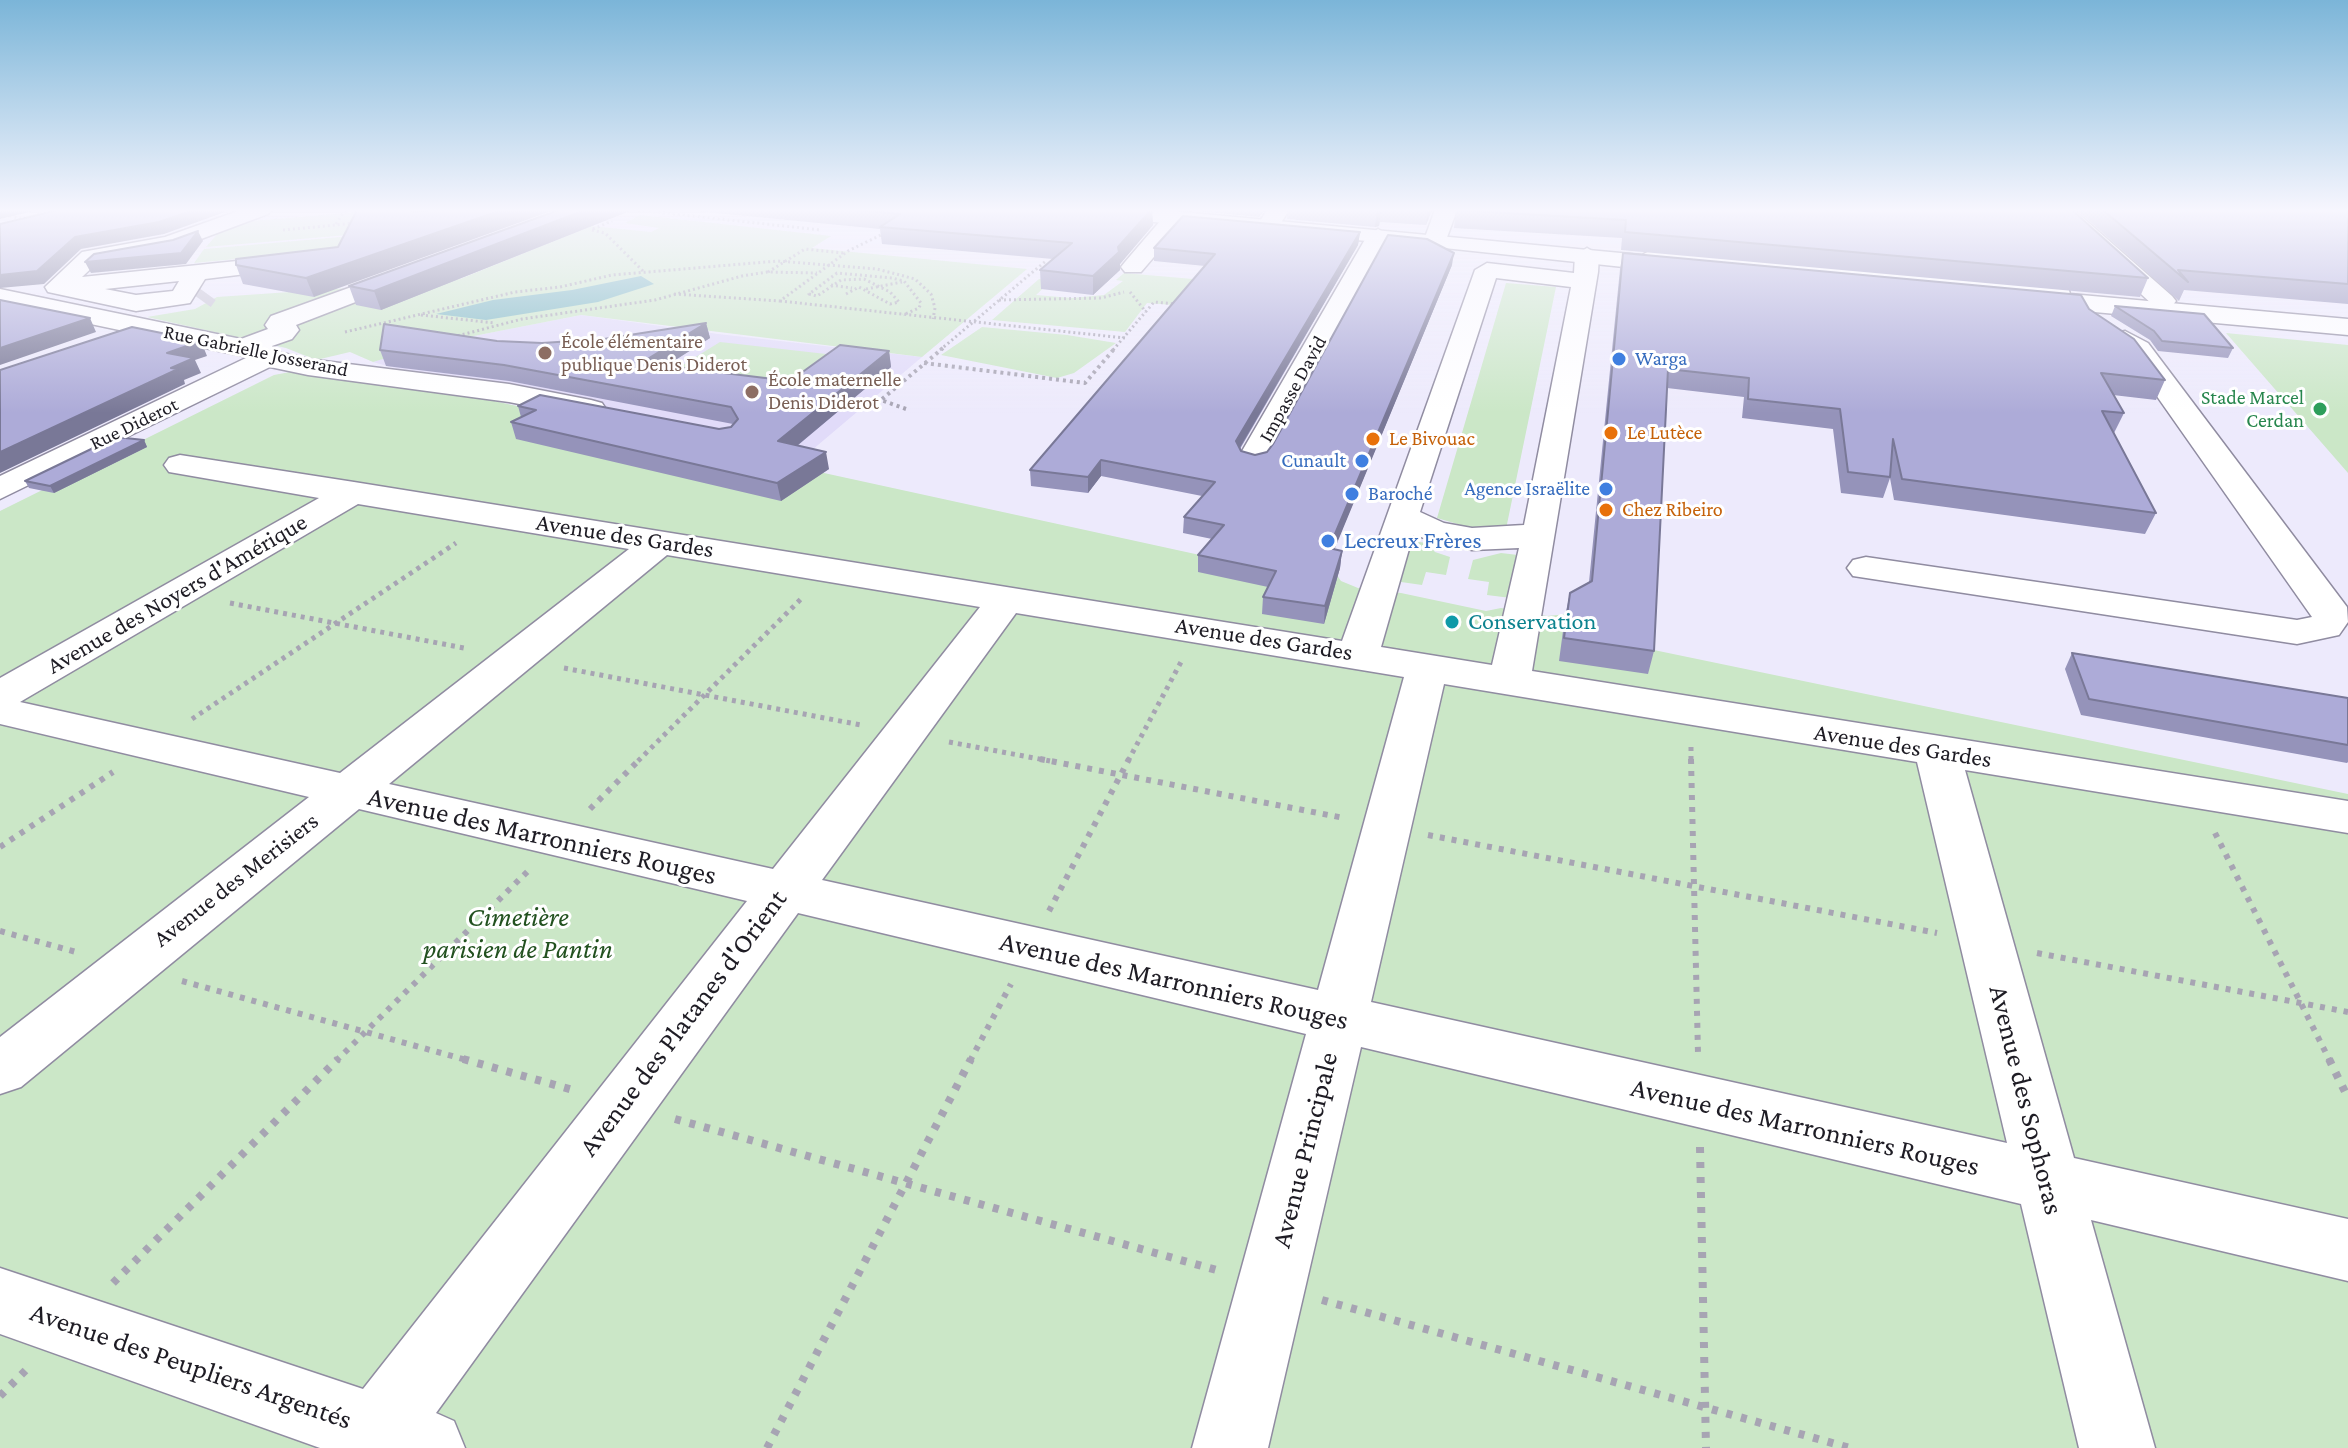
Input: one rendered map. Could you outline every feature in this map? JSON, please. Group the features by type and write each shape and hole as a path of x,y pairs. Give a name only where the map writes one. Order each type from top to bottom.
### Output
{"street":[{"path":"0,282 15,278 53,289 155,278"},
{"path":"11,326 66,278"},
{"name":"Rue Diderot","path":"0,489 254,353 286,330 278,325 280,322 394,278"},
{"name":"Impasse David","path":"1254,458 1355,278"},
{"path":"1358,654 1403,512 1484,278"},
{"path":"1510,679 1540,532 1583,278"},
{"path":"1744,278 2163,301 2348,317"},
{"path":"2137,278 2163,301"},
{"name":"Rue Gabrielle Josserand","path":"0,297 53,289 102,319 254,353 615,413"},
{"path":"2082,298 2348,327"},
{"path":"1866,568 2297,632 2325,627 2333,615 2138,349 2092,318 2082,298"},
{"path":"102,319 129,312 183,309 201,300"},
{"path":"89,347 144,327"},
{"name":"Avenue des Gardes","path":"180,465 1428,665 1937,752 2348,817"},
{"name":"Avenue des Noyers d'Amérique","path":"0,696 354,492"},
{"path":"1403,512 1417,525 1472,539 1513,539 1540,532"},
{"name":"Avenue des Merisiers","path":"0,1070 661,542"},
{"name":"Avenue des Platanes d'Orient","path":"389,1442 622,1104 1006,599"},
{"name":"Avenue Principale","path":"1230,1448 1428,665"},
{"name":"Avenue des Marronniers Rouges","path":"0,711 2348,1250"},
{"name":"Avenue des Sophoras","path":"1937,752 2117,1448"},
{"name":"Avenue des Peupliers Argentés","path":"0,1301 389,1442"}],"path":[{"path":"342,333 515,292 604,278"},
{"path":"416,314 500,324 655,300 742,278"},
{"path":"780,301 811,278"},
{"path":"834,278 809,294 817,296 849,278 880,286 899,302 890,304 866,289"},
{"path":"881,278 904,281 921,303 919,308 902,316"},
{"path":"910,278 931,294 935,308 933,319"},
{"path":"906,409 881,400 1025,278"},
{"path":"822,284 866,289 915,279"},
{"path":"846,294 852,288"},
{"path":"998,300 1101,298 1129,291 1146,313"},
{"path":"670,294 780,301 1125,338"},
{"path":"924,363 1085,383 1154,302 1181,304"},
{"path":"0,847 497,515"},
{"path":"0,1396 830,570"},
{"path":"178,593 2348,1012"},
{"path":"767,1448 1198,629"},
{"path":"2195,793 2348,1098"},
{"path":"0,931 1850,1448"}],"shaded area":[{"path":"581,315 922,357 792,467 600,424 603,406 401,370 373,362 433,344"}],"green space":[{"path":"377,278 1017,278 922,357 581,315 433,344 373,362 350,352 316,360 286,348 147,317 195,309 217,297 349,288"},
{"path":"1177,278 1239,283 1199,307 1147,303 1125,332 992,320 1039,279 1052,280 1036,295 1072,298 1104,295 1123,281 1116,280"},
{"path":"1506,283 1556,287 1506,529 1481,531 1437,518"},
{"path":"982,327 1116,343 1074,373 1057,378 941,355"},
{"name":"Stade Marcel Cerdan","path":"2226,333 2348,345 2348,473"},
{"path":"720,342 835,355 794,385 673,371"},
{"name":"Cimetière parisien de Pantin","path":"290,372 494,401 1264,569 1340,568 1336,574 1341,581 1358,588 1401,593 1486,611 1501,608 1547,616 1568,614 1649,649 2348,794 2348,1448 0,1448 0,511 274,375"},
{"path":"1411,541 1427,543 1435,552 1450,557 1446,575 1426,572 1422,585 1401,582"},
{"path":"1501,553 1518,555 1511,598 1487,595 1489,582 1468,579 1473,560"}],"water":[{"path":"633,278 644,278 654,284 598,302 486,320 436,314 493,300 572,290"}],"building":[{"path":"372,278 409,278 374,291 349,286"},
{"path":"1195,278 1333,278 1236,441 1241,451 1255,455 1267,452 1273,444 1365,278 1444,278 1329,548 1342,551 1325,606 1263,597 1276,571 1198,555 1224,525 1184,517 1215,482 1101,460 1088,477 1030,470"},
{"path":"1621,278 1891,278 2081,295 2089,309 2134,339 2165,380 2101,373 2124,413 2102,411 2156,513 1902,479 1893,439 1890,477 1848,472 1840,409 1748,399 1749,378 1668,369 1654,651 1564,638 1570,593 1592,581"},
{"path":"2270,278 2348,278 2348,284"},
{"path":"0,300 90,318 0,348"},
{"path":"2115,306 2204,314 2233,348 2162,341 2154,331"},
{"path":"706,323 641,363 790,381 840,345 889,351 778,441 826,452 777,483 511,422 536,410 518,406 540,395 719,429 731,427 738,419 731,407 504,365 380,350 384,324 497,341 542,343 604,339"},
{"path":"132,327 201,341 167,353 194,358 171,368 178,369 0,452 0,370"},
{"path":"116,437 144,440 50,486 25,481"},
{"path":"2072,653 2348,698 2348,745 2089,699"}],"tunnel":[{"path":"201,300 206,293"}],"place":[{"name":"École élémentaire publique Denis Diderot","path":"545,353"},
{"name":"Warga","path":"1619,359"},
{"name":"École maternelle Denis Diderot","path":"752,392"},
{"name":"Stade Marcel Cerdan","path":"2320,409"},
{"name":"Le Lutèce","path":"1611,433"},
{"name":"Le Bivouac","path":"1373,439"},
{"name":"Cunault","path":"1362,461"},
{"name":"Agence Israëlite","path":"1606,489"},
{"name":"Baroché","path":"1352,494"},
{"name":"Chez Ribeiro","path":"1606,510"},
{"name":"Lecreux Frères","path":"1328,541"},
{"name":"Conservation","path":"1452,622"}]}
